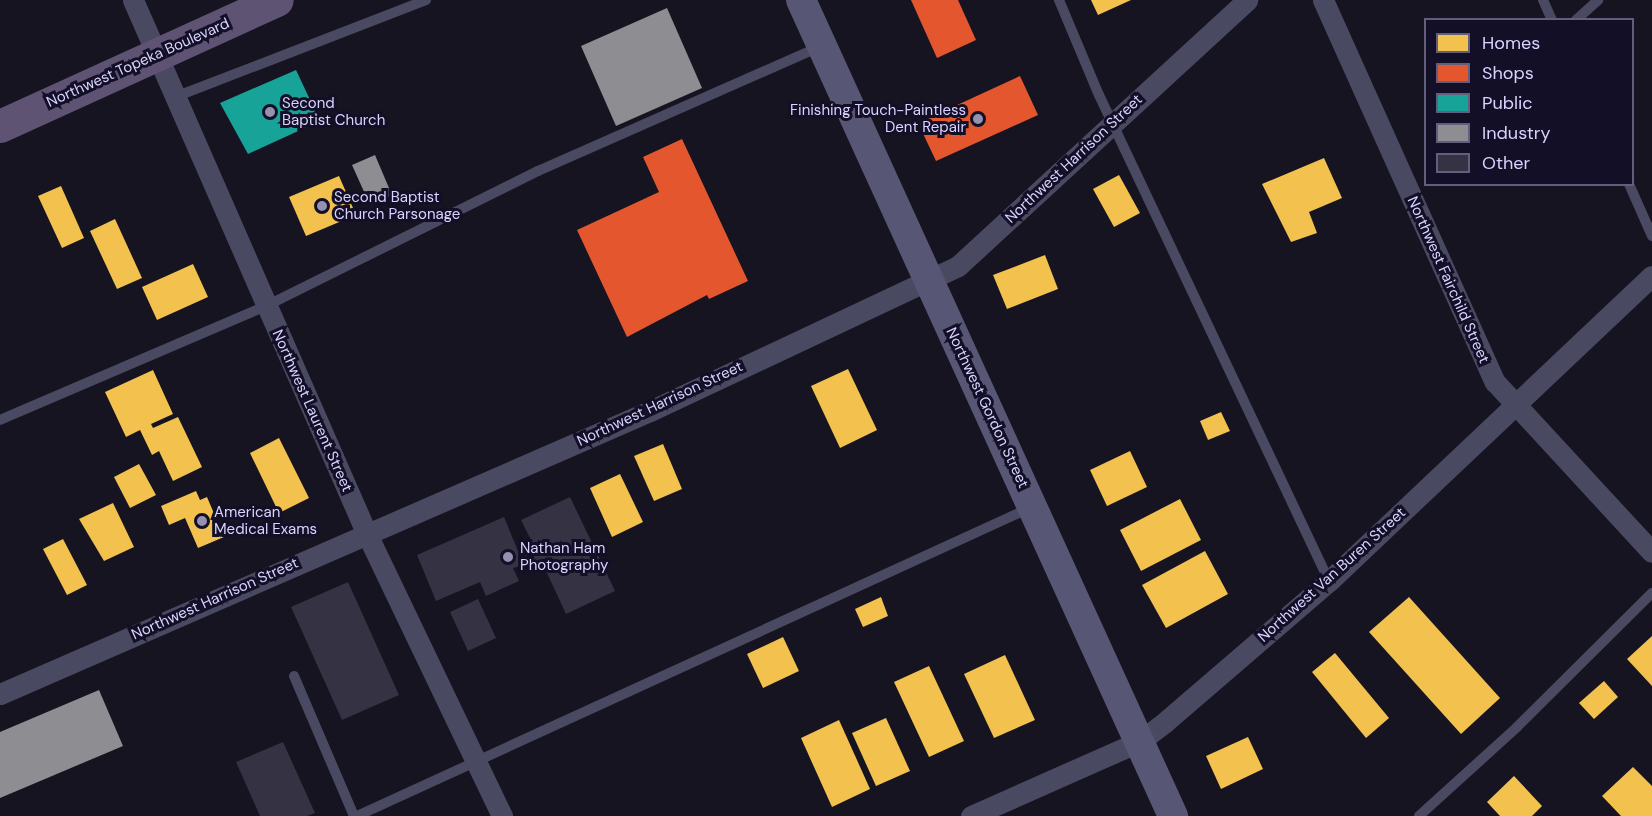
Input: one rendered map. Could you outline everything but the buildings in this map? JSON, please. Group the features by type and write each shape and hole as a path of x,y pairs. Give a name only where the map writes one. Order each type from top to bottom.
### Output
{"main road":[{"name":"Northwest Topeka Boulevard","path":"0,126 277,0"},
{"name":"Northwest Gordon Street","path":"801,0 1173,816"}],"street":[{"name":"Northwest Laurent Street","path":"133,0 366,532 502,816"},
{"name":"Northwest Harrison Street","path":"0,694 366,532 650,411 958,266 1247,0"},
{"name":"Northwest Fairchild Street","path":"1323,0 1481,356 1496,382 1652,552"},
{"name":"Northwest Van Buren Street","path":"971,816 1140,741 1329,581 1652,276"}],"lane":[{"path":"175,97 426,0"},
{"path":"1059,0 1113,123 1329,581"},
{"path":"1543,0 1551,18"},
{"path":"1578,18 1598,0"},
{"path":"0,420 266,306 538,171 822,46"},
{"path":"1630,186 1652,236"},
{"path":"294,676 356,816 479,764 1032,507"},
{"path":"1419,816 1517,728 1652,593"}],"place":[{"name":"Second Baptist Church","path":"270,112"},
{"name":"Finishing Touch-Paintless Dent Repair","path":"978,119"},
{"name":"Second Baptist Church Parsonage","path":"322,206"},
{"name":"American Medical Exams","path":"202,521"},
{"name":"Nathan Ham Photography","path":"508,557"}]}
